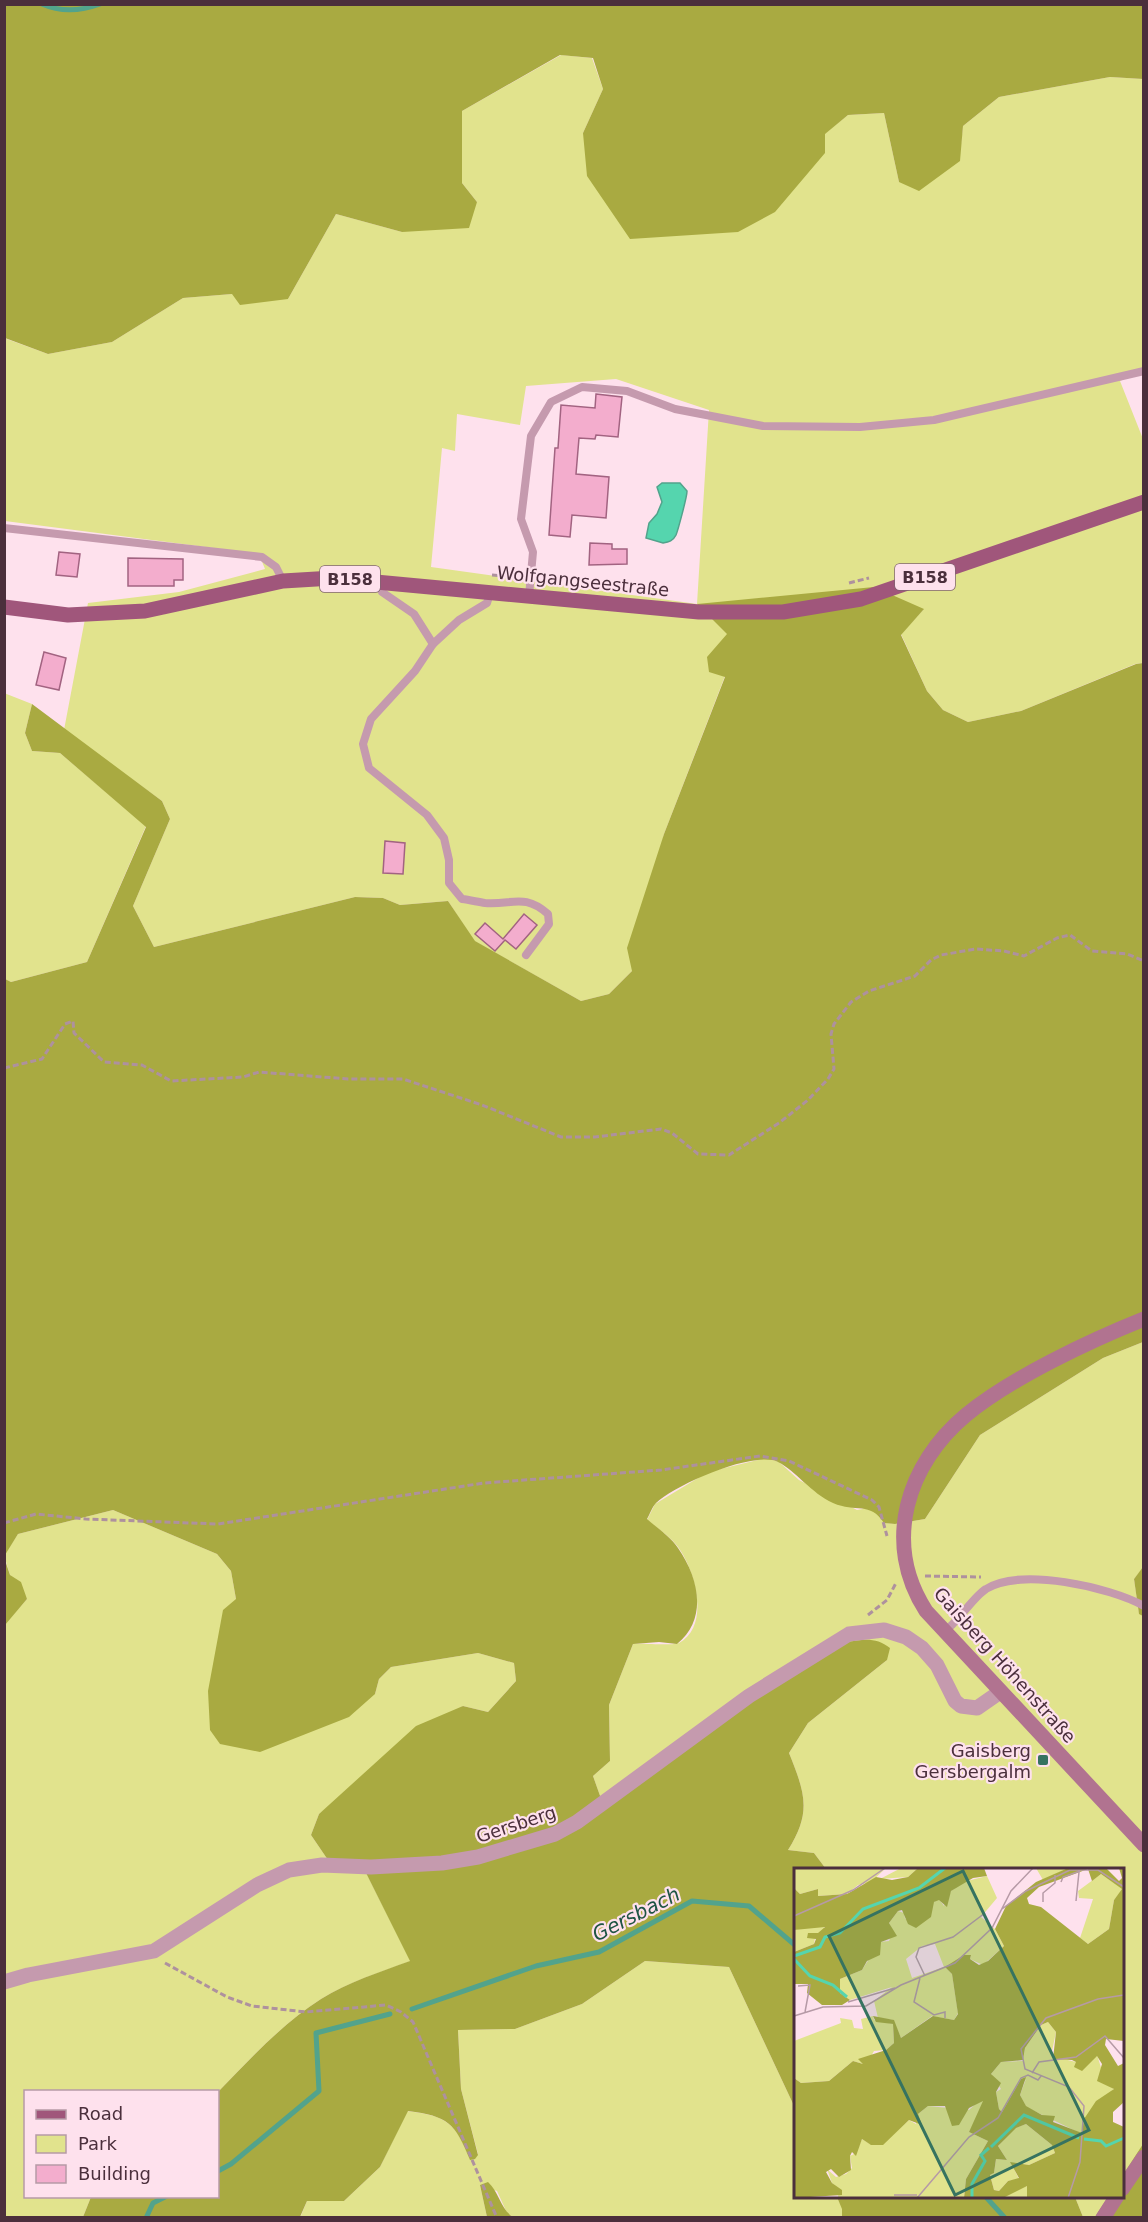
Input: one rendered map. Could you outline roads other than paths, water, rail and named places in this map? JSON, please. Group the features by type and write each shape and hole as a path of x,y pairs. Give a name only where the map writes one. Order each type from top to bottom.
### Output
{"main road":[{"name":"Wolfgangseestraße","path":"4,607 68,615 145,611 283,581 333,578 380,580 699,612 769,613 825,607 861,599 1143,502"},
{"name":"Gaisberg Höhenstraße","path":"1143,1319 1082,1347 1002,1390 967,1414 949,1430 927,1460 910,1496 903,1534 907,1575 926,1611 1143,1845"},
{"path":"1124,2186 1143,2157"},
{"path":"1103,2217 1116,2198"}],"street":[{"name":"Gersberg","path":"4,1982 28,1975 154,1951 257,1886 289,1870 322,1865 371,1867 442,1863 478,1857 566,1829 749,1696 838,1638 853,1633 884,1630 911,1640 938,1665 948,1692 961,1706 977,1708 1000,1692"}],"lane":[{"path":"529,596 533,552 521,519 531,436 552,402 582,387 627,390 675,410 763,426 860,427 934,420 1143,371"},
{"path":"4,528 262,557 276,567 283,581"},
{"path":"380,580 382,592 414,614 433,644"},
{"path":"490,591 487,603 459,620 433,644 415,671 371,719 363,744 369,768 427,815 444,838 449,860 449,883 462,899 487,903 519,899 537,904 548,914 549,924 526,955"},
{"path":"944,1632 962,1617 982,1592 992,1586 1010,1583 1049,1581 1074,1583 1116,1593 1143,1606"}],"waterway":[{"path":"42,4 71,10 100,4"},
{"name":"Gersbach","path":"412,2009 536,1966 599,1952 692,1901 749,1906 794,1944"},
{"name":"Gersbach","path":"219,2170 231,2164 319,2091 316,2033 390,2014"},
{"name":"Gersbach","path":"146,2218 153,2203 163,2198"},
{"name":"Gersbach","path":"987,2198 1005,2218"}],"place":[{"name":"Gaisberg Gersbergalm","path":"1043,1760"}]}
